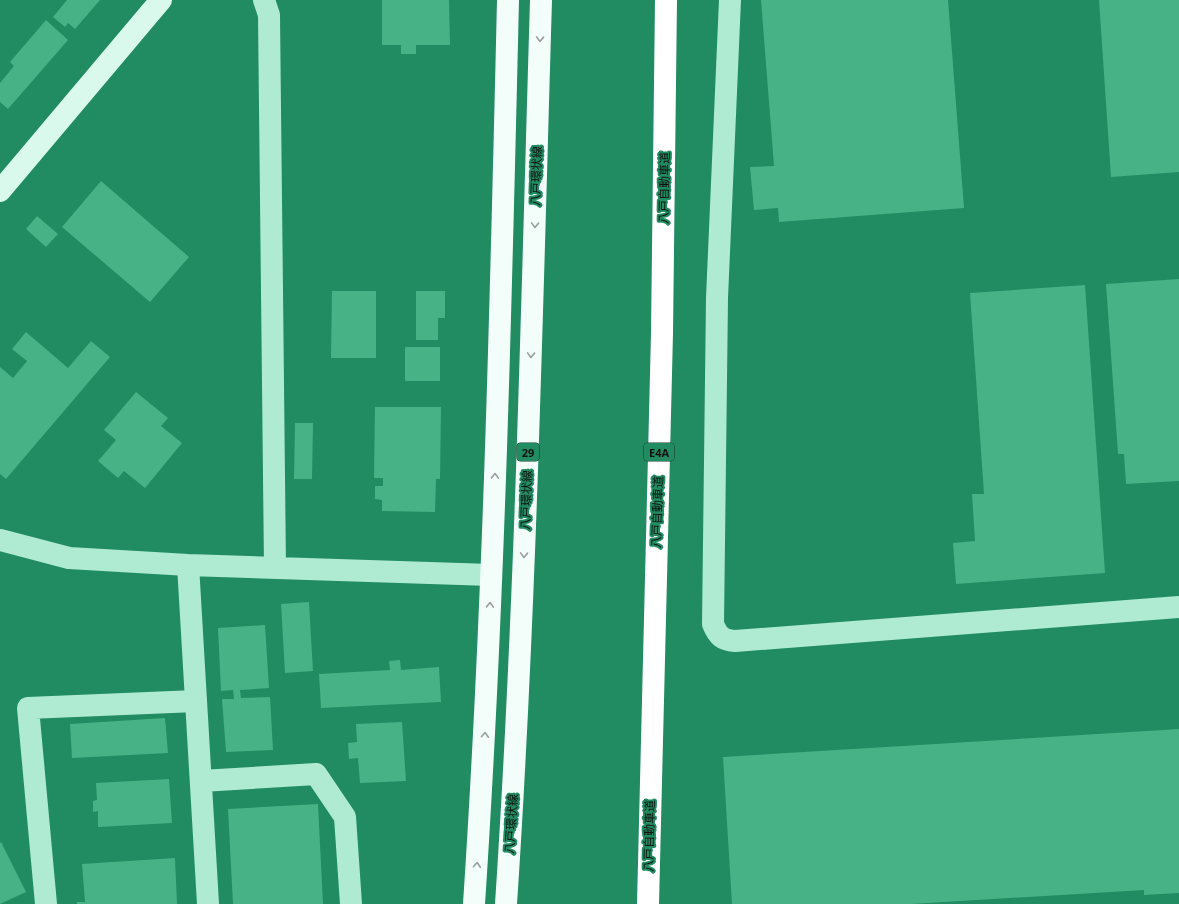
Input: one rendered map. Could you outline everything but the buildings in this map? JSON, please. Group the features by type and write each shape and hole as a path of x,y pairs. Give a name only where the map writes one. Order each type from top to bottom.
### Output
{"highway":[{"name":"八戸自動車道","path":"648,904 662,333 666,0"}],"main road":[{"path":"474,904 486,727 499,385 508,0"},
{"name":"八戸環状線","path":"506,904 517,727 530,383 541,0"}],"street":[{"path":"0,191 161,0"},
{"path":"264,0 269,15 275,568"},
{"path":"730,0 718,298 713,624 717,634 724,640 735,642 1179,607"},
{"path":"0,540 69,558 188,565 491,575"},
{"path":"188,565 208,904"},
{"path":"46,904 28,708 196,701"},
{"path":"201,781 316,774 345,817 350,904"}]}
